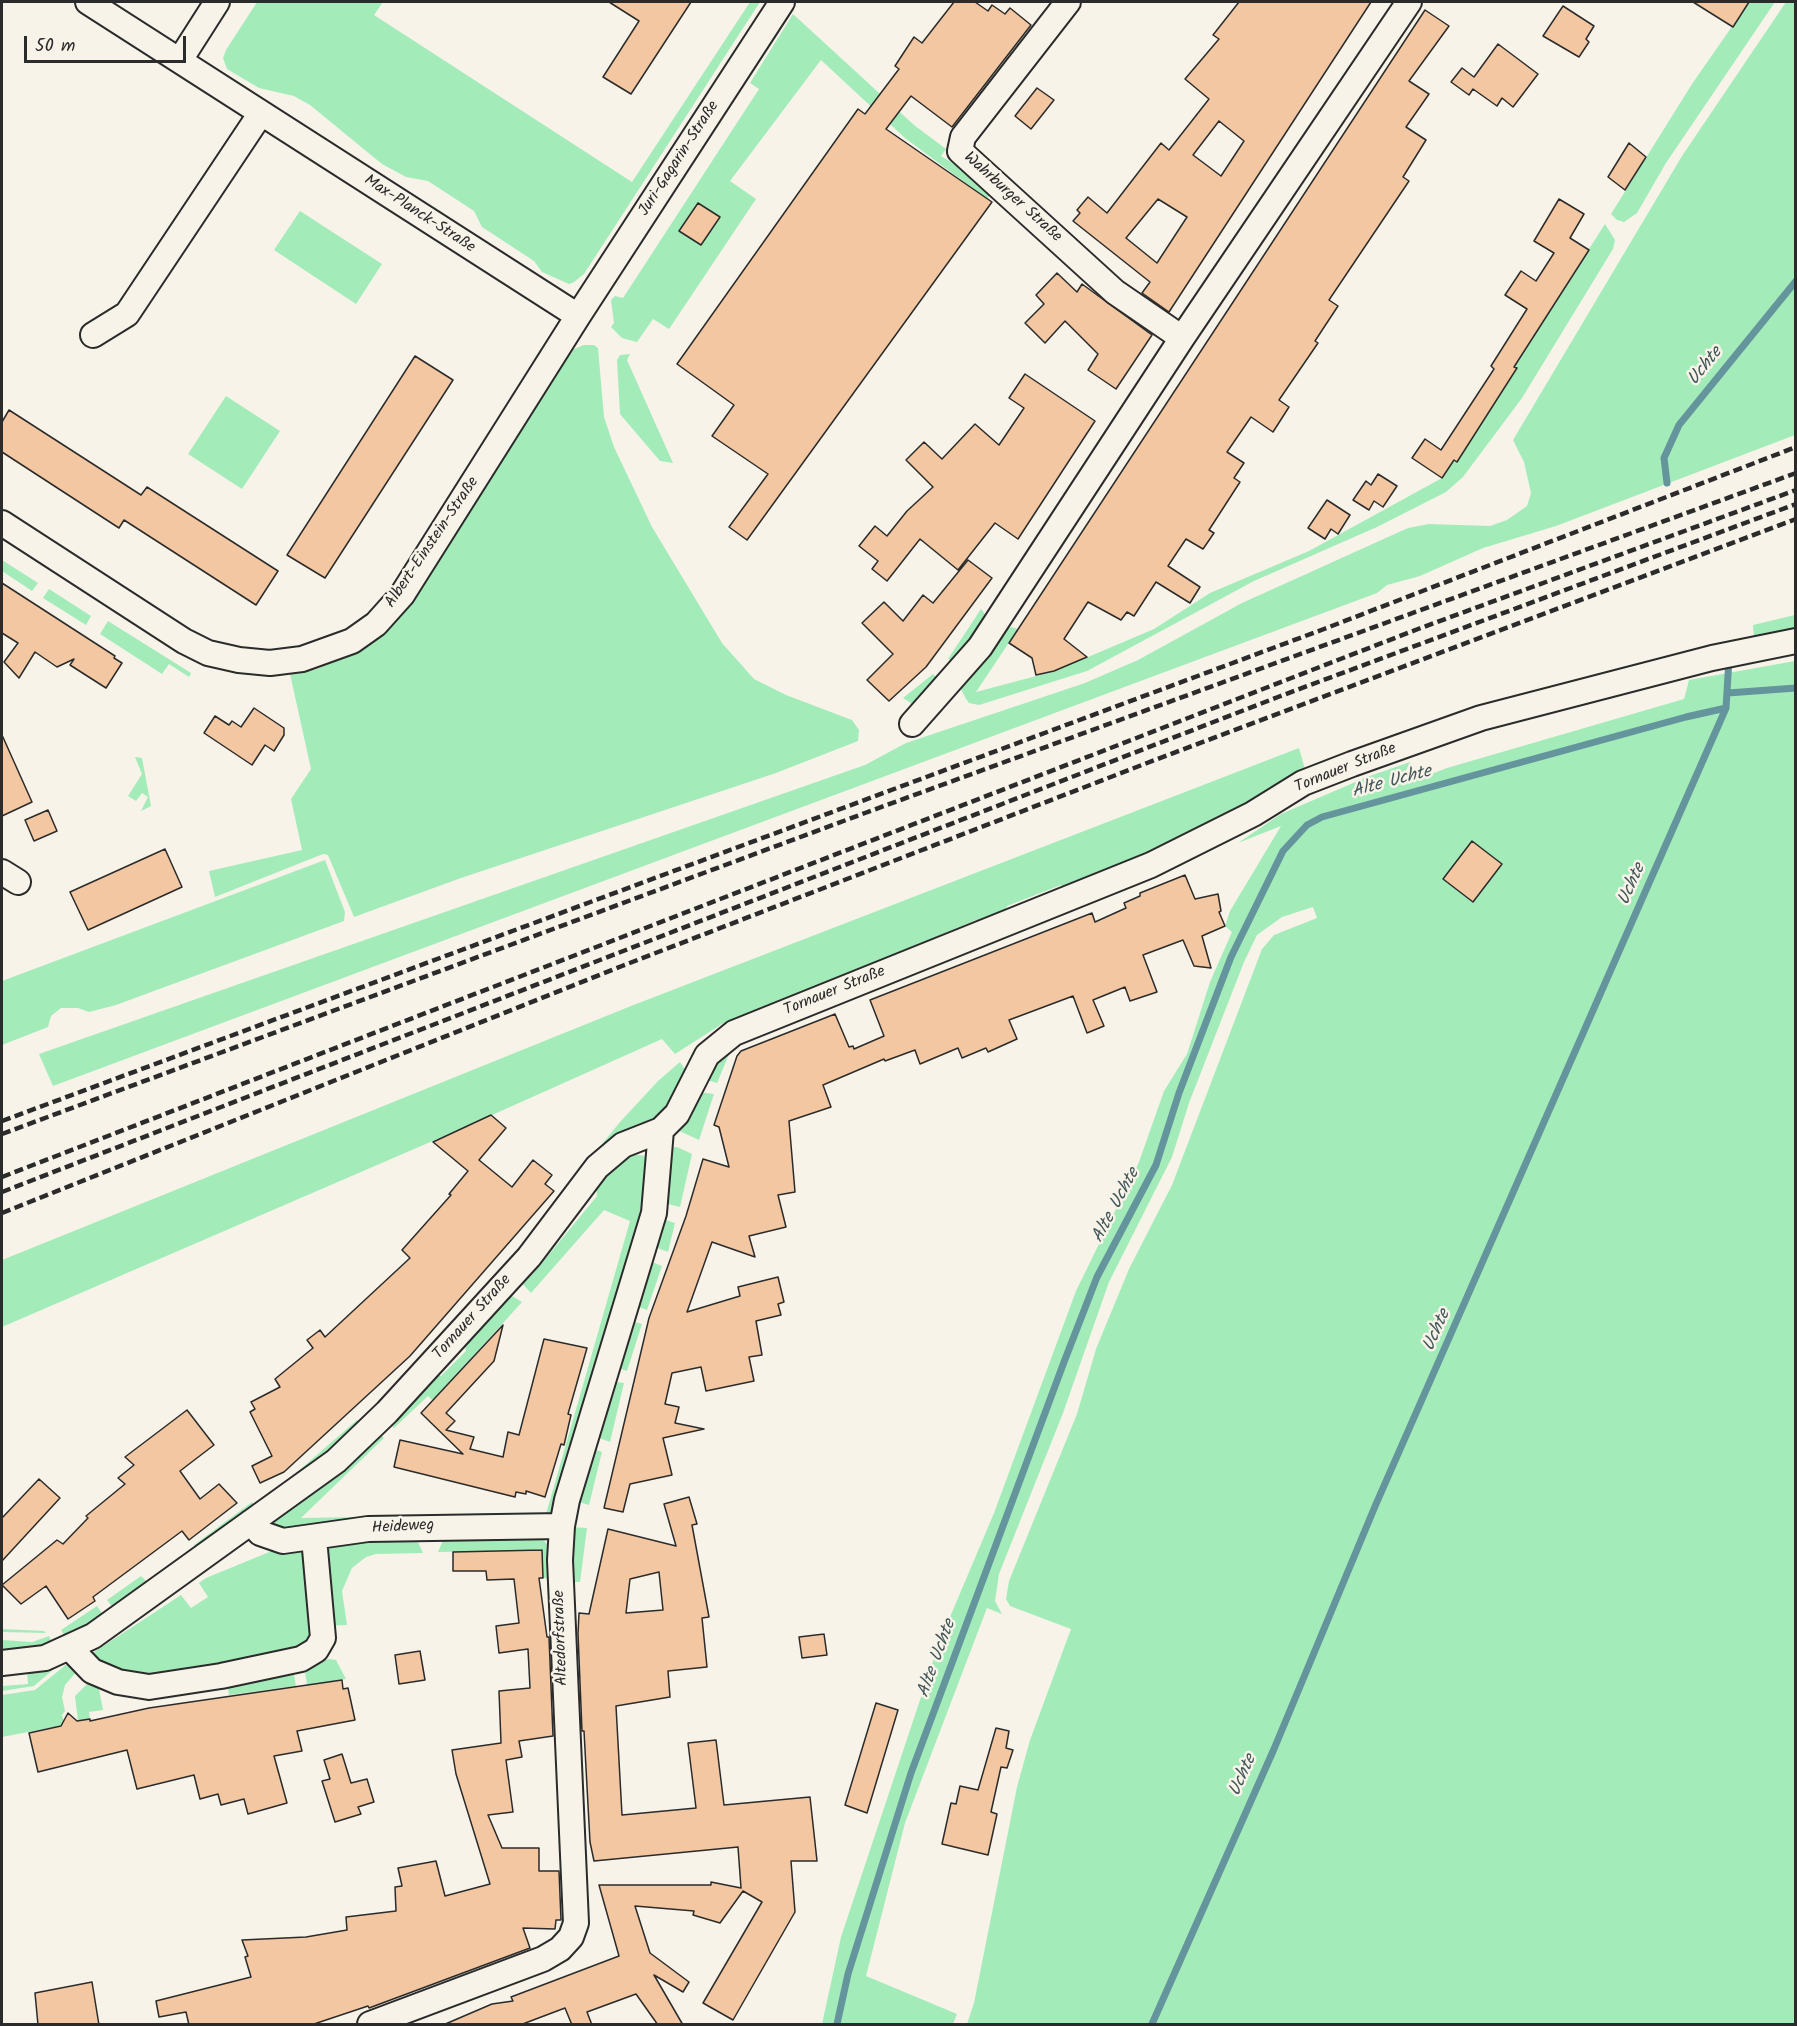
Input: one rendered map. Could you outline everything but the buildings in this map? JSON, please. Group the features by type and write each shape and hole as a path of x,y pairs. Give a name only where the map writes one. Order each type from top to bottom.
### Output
{"street":[{"name":"Max-Planck-Straße","path":"88,2 578,316"},
{"path":"180,60 217,2"},
{"name":"Juri-Gagarin-Straße","path":"578,316 782,2"},
{"name":"Wahrburger Straße","path":"1068,2 963,137 960,151 1115,292 1182,338"},
{"path":"912,724 980,647 1182,338 1409,2"},
{"path":"93,335 127,314 261,113"},
{"name":"Albert-Einstein-Straße","path":"2,524 184,641 208,653 239,660 270,663 302,659 327,652 352,641 376,624 402,595 578,316"},
{"name":"Tornauer Straße","path":"2,1663 45,1658 93,1636 336,1461 387,1412 529,1257 597,1167 610,1154 624,1145 660,1130 676,1114 707,1055 734,1033 1151,865 1253,814 1303,783 1352,764 1480,718 1712,658 1796,641"},
{"name":"Altedorfstraße","path":"370,2025 543,1959 560,1949 573,1930 577,1905 567,1745 560,1560 562,1526 567,1500 654,1213 660,1130"},
{"name":"Heideweg","path":"251,1522 260,1533 283,1541 398,1528 562,1526"},
{"path":"70,1648 92,1671 118,1682 149,1687 221,1676 301,1659 316,1650 323,1638 314,1538"}],"green space":[{"path":"257,2 383,2 374,15 632,182 750,2 760,2 584,274 569,284 542,272 534,261 482,227 474,211 428,181 406,177 382,164 310,105 294,96 259,88 227,69 223,58 226,50"},
{"path":"1749,2 1775,2 1666,163 1637,213 1624,222 1617,220 1611,214 1692,84"},
{"path":"1786,2 1796,2 1795,435 1556,526 1483,548 1420,576 1387,585 1377,593 53,1086 39,1054 865,765 906,743 1085,683 1138,660 1242,603 1408,528 1429,524 1490,526 1507,520 1527,506 1531,493 1524,462 1513,440 1682,156"},
{"path":"793,14 914,125 946,149 941,156 982,181 992,192 987,199 905,138 821,60 730,181 756,199 669,329 653,319 637,342 622,338 611,327 614,323 611,300 615,296 623,298 759,89 750,83"},
{"path":"300,211 382,264 356,304 274,250"},
{"path":"1605,224 1615,240 1613,249 1522,398 1463,477 1446,492 1377,527 1254,581 1087,671 979,705 969,703 966,699 961,689 963,681 1002,629 1011,627 1018,629 976,692 1055,671 1154,629 1210,593 1309,551 1442,478 1454,460 1457,462 1517,369 1514,366"},
{"path":"584,345 594,345 598,348 604,417 614,447 652,527 722,643 754,679 786,695 852,720 859,730 858,741 776,773 461,878 354,917 328,855 323,854 215,897 209,871 302,850 291,799 311,769 290,674 317,669 353,652 565,358 574,349"},
{"path":"630,354 627,360 673,463 660,461 620,414 617,360 620,355"},
{"path":"226,396 280,431 242,489 188,454"},
{"path":"2,560 38,583 32,591 2,571"},
{"path":"49,589 91,616 86,625 43,598"},
{"path":"981,609 988,618 956,662 948,659"},
{"path":"1795,615 1795,630 1754,639 1753,625"},
{"path":"108,621 191,673 189,677 169,664 162,674 100,634"},
{"path":"1795,661 1795,2024 967,2024 974,2003 1017,1787 1030,1740 1071,1629 1010,1606 1006,1599 1009,1581 1077,1414 1096,1349 1129,1269 1172,1185 1262,949 1274,935 1317,918 1313,907 1282,917 1257,935 1244,962 1189,1103 1172,1157 1109,1282 1063,1413 999,1574 995,1601 1002,1614 987,1608 905,1823 866,1976 957,2014 953,2024 822,2024 841,1937 939,1643 994,1513 1076,1291 1139,1162 1164,1091 1187,1054 1210,982 1232,932 1225,926 1230,911 1281,826 1238,843 1281,814 1367,777 1410,762 1405,773 1413,781 1447,768 1684,699 1689,680"},
{"path":"933,674 942,683 917,707 903,698"},
{"path":"1299,748 1306,773 1266,789 1261,805 1183,840 1066,892 1061,885 1007,906 1005,916 987,923 976,920 924,942 923,949 910,954 904,951 863,967 862,972 742,1021 741,1017 722,1024 675,1054 662,1039 472,1124 2,1327 2,1260 631,1006"},
{"path":"135,757 142,758 151,806 141,811 148,797 142,793 136,801 128,796 142,774"},
{"path":"325,860 345,912 344,921 116,1005 89,1012 78,1008 61,1008 51,1016 48,1027 2,1045 2,981"},
{"path":"732,1047 717,1083 704,1079 712,1064"},
{"path":"680,1062 688,1074 684,1084 659,1120 575,1177 620,1122 658,1081"},
{"path":"699,1092 714,1094 699,1140 675,1129"},
{"path":"677,1147 692,1154 680,1207 664,1203 667,1148"},
{"path":"630,1154 646,1156 651,1160 652,1188 555,1506 547,1518 526,1523 521,1514 546,1514 630,1221 604,1210 531,1293 520,1281 523,1277 532,1275 597,1196 596,1186 615,1164"},
{"path":"660,1218 675,1223 668,1252 652,1246"},
{"path":"647,1260 662,1266 647,1310 633,1305"},
{"path":"507,1296 512,1296 522,1302 433,1401 428,1396 394,1428 388,1422 434,1375 441,1376 466,1351 464,1342"},
{"path":"628,1320 642,1324 627,1371 613,1366"},
{"path":"608,1381 624,1383 610,1442 591,1435"},
{"path":"357,1420 362,1424 300,1477 296,1473"},
{"path":"379,1433 384,1438 301,1518 479,1515 475,1523 274,1530 273,1519"},
{"path":"587,1447 602,1452 589,1505 572,1500"},
{"path":"252,1502 257,1508 198,1550 194,1545"},
{"path":"569,1527 587,1528 580,1582 568,1582"},
{"path":"534,1537 544,1540 552,1552 554,1579 543,1578 542,1550 438,1552 444,1538"},
{"path":"336,1540 417,1540 423,1553 376,1554 366,1557 352,1568 342,1591 347,1625 327,1626 325,1553 329,1544"},
{"path":"279,1548 305,1549 311,1645 163,1681 103,1670 91,1654 181,1595 191,1608 208,1597 199,1583 206,1578"},
{"path":"141,1576 149,1584 114,1609 107,1600"},
{"path":"97,1606 104,1616 68,1641 61,1630"},
{"path":"2,1629 44,1631 46,1633 2,1632"},
{"path":"49,1636 54,1646 2,1655 2,1640 32,1642"},
{"path":"329,1659 336,1660 346,1679 307,1685 304,1665"},
{"path":"61,1663 34,1686 2,1691 2,1686 28,1684 27,1670"},
{"path":"68,1663 79,1669 65,1685 62,1697 65,1711 62,1715 65,1725 2,1737 2,1695 35,1690"},
{"path":"293,1669 296,1686 229,1695 226,1679"},
{"path":"89,1682 98,1684 103,1710 89,1712 90,1719 78,1721 75,1696"}],"waterway":[{"name":"Uchte","path":"1667,483 1664,458 1679,425 1796,281"},
{"name":"Uchte","path":"1152,2024 1274,1749 1376,1504 1726,708 1729,659"},
{"path":"1728,693 1796,688"},
{"name":"Alte Uchte","path":"837,2024 848,1974 911,1773 1064,1362 1097,1277 1156,1165 1179,1093 1231,957 1283,851 1307,825 1322,817 1726,708"}],"railway":[{"path":"2,1121 1324,629 1796,447"},
{"path":"2,1134 865,813 1796,473"},
{"path":"2,1177 1418,629 1796,490"},
{"path":"2,1192 1278,697 1796,504"},
{"path":"2,1213 622,966 1147,763 1796,519"}]}
